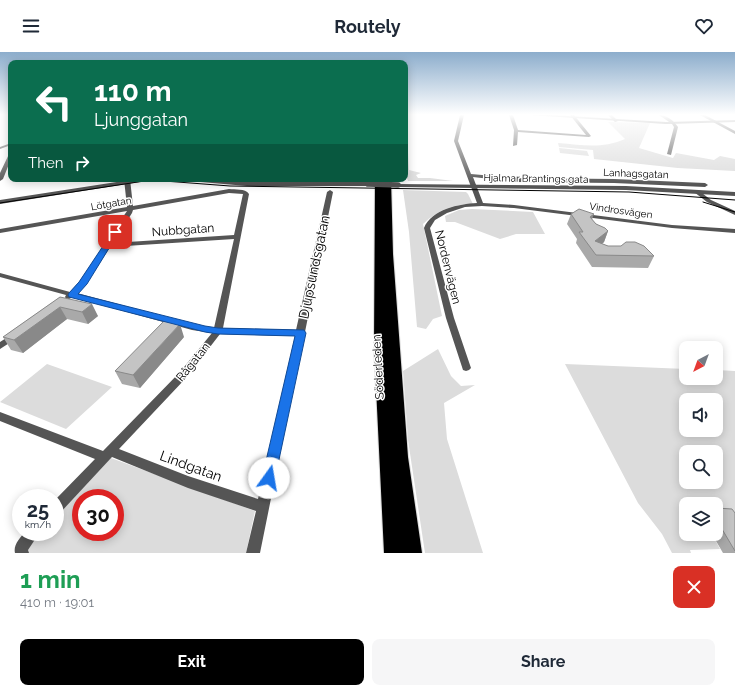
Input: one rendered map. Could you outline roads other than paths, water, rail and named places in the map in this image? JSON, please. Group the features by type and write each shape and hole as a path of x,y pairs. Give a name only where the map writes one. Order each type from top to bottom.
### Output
{"highway":[{"name":"Söderleden","path":"379,182 380,346 394,553"},
{"name":"Söderleden","path":"393,182 388,254 400,449 412,553"}],"street":[{"path":"457,138 456,141 481,205"},
{"path":"515,145 517,138"},
{"path":"669,154 673,138"},
{"path":"0,179 8,159"},
{"name":"Lanhagsgatan","path":"470,175 516,180 608,181 705,185"},
{"path":"0,202 121,182"},
{"path":"60,303 72,295 82,284 129,212 130,208 127,182"},
{"name":"Hjalmar Brantings gata","path":"224,182 247,184 368,184 393,182 473,186 626,188 735,194"},
{"name":"Lötgatan","path":"0,231 226,191"},
{"name":"Rågatan","path":"64,500 183,375 218,331 246,194 238,191 226,191"},
{"name":"Djupsundsgatan","path":"253,553 330,192"},
{"path":"696,192 709,201 735,213"},
{"name":"Vindrosvägen","path":"481,205 584,215 663,226 735,232"},
{"name":"Nordenvägen","path":"466,368 450,318 427,223 447,211 460,207 481,205"},
{"name":"Nubbgatan","path":"107,245 237,237"},
{"path":"0,275 192,327 218,331 301,333"},
{"path":"0,346 23,329"},
{"name":"Lindgatan","path":"0,416 262,507"},
{"path":"21,551 27,541"}],"tram line":[{"path":"0,203 138,182"},
{"path":"177,182 230,186 629,192 735,200"},
{"path":"703,202 735,212"}]}
